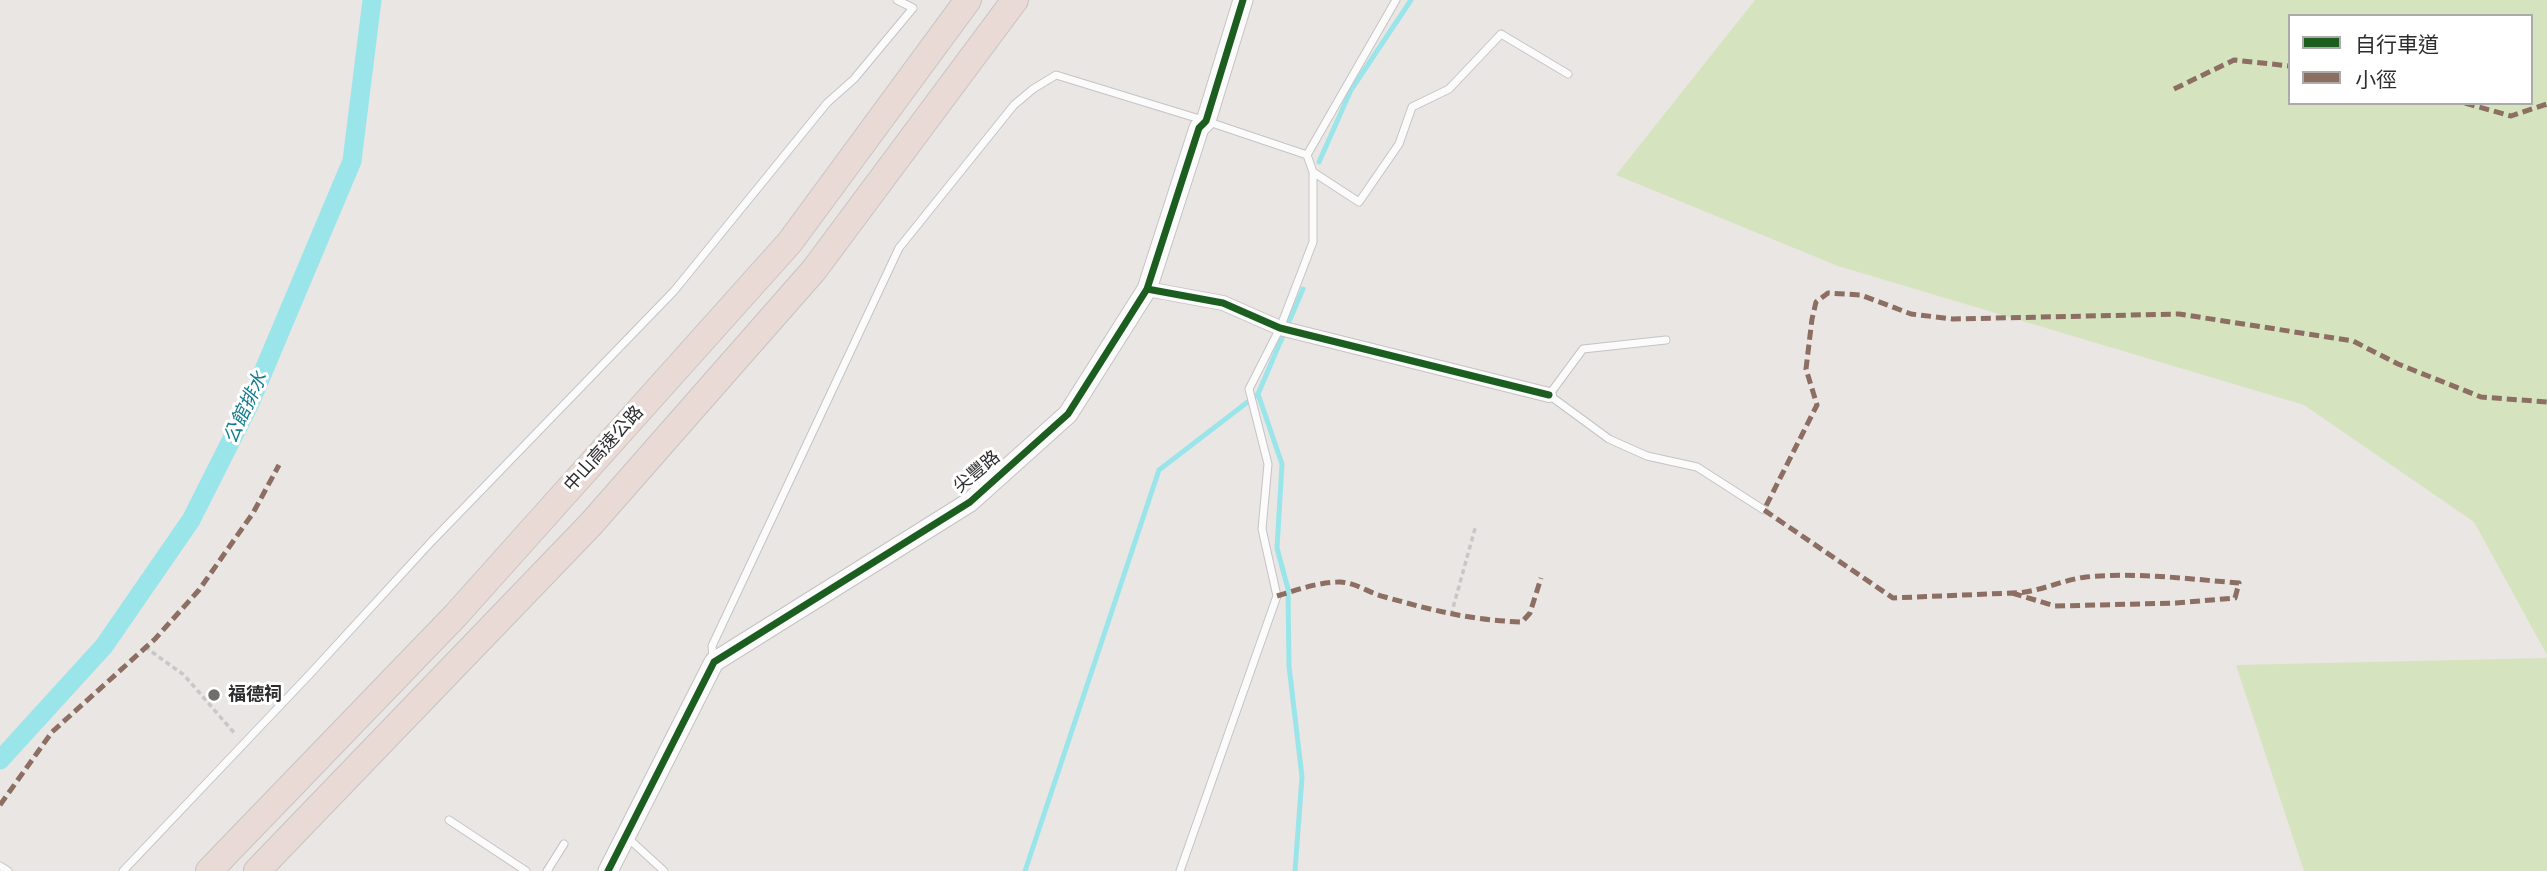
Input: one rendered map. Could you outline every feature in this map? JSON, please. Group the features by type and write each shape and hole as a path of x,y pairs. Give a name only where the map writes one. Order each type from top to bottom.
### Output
{"highway":[{"name":"中山高速公路","path":"209,871 455,616 790,242 968,0"},
{"path":"257,871 591,524 814,270 1015,0"}],"street":[{"name":"尖豐路","path":"714,662 970,502 1068,414 1147,289 1199,128 1206,121 1243,0"},
{"path":"1147,289 1223,303 1282,328 1549,395"},
{"path":"608,871 714,662"}],"lane":[{"path":"123,871 432,541 674,291 827,103 854,79 913,8 897,0"},
{"path":"1307,155 1396,0"},
{"path":"1314,172 1359,202 1399,144 1412,107 1449,89 1501,34 1568,74"},
{"path":"714,662 712,646 899,248 1014,105 1056,75 1307,155 1314,172 1313,242 1282,328 1249,389 1268,464 1262,530 1277,596 1180,871"},
{"path":"1666,340 1583,349 1549,395 1609,439 1647,456 1698,467 1763,510"},
{"path":"449,820 526,871"},
{"path":"626,836 664,871"},
{"path":"547,871 564,844"},
{"path":"0,866 8,871"}],"path":[{"path":"1451,615 1476,525"},
{"path":"145,647 184,675 244,744"}],"green space":[{"path":"1755,0 2547,0 2547,655 2474,522 2304,405 1838,266 1616,175"},
{"path":"2547,658 2547,871 2304,871 2236,665"}],"waterway":[{"name":"公館排水","path":"0,760 104,646 191,520 250,403 352,161 372,0"},
{"path":"1319,162 1351,90 1411,0"},
{"path":"1025,871 1159,470 1258,394 1303,289"},
{"path":"1258,394 1282,464 1277,548 1288,589 1289,666 1302,777 1295,871"}],"marked path":[{"path":"2174,89 2234,60 2288,66"},
{"path":"2472,105 2511,116 2547,104"},
{"path":"2012,593 2055,606 2176,603 2235,598 2239,583 2124,575 2086,577 2022,592 1893,598 1764,510 1817,405 1806,369 1816,302 1828,293 1861,295 1911,314 1953,319 2179,314 2353,341 2398,364 2481,397 2547,402"},
{"path":"0,805 52,732 155,639 199,590 253,513 279,465"},
{"path":"1277,596 1316,585 1340,582 1437,611 1522,622 1530,613 1541,578"}],"cycle path":[{"path":"608,871 714,662 970,502 1068,414 1147,289 1199,128 1206,121 1243,0"},
{"path":"1147,289 1223,303 1280,328 1549,395"}],"place":[{"name":"福德祠","path":"214,695"}]}
